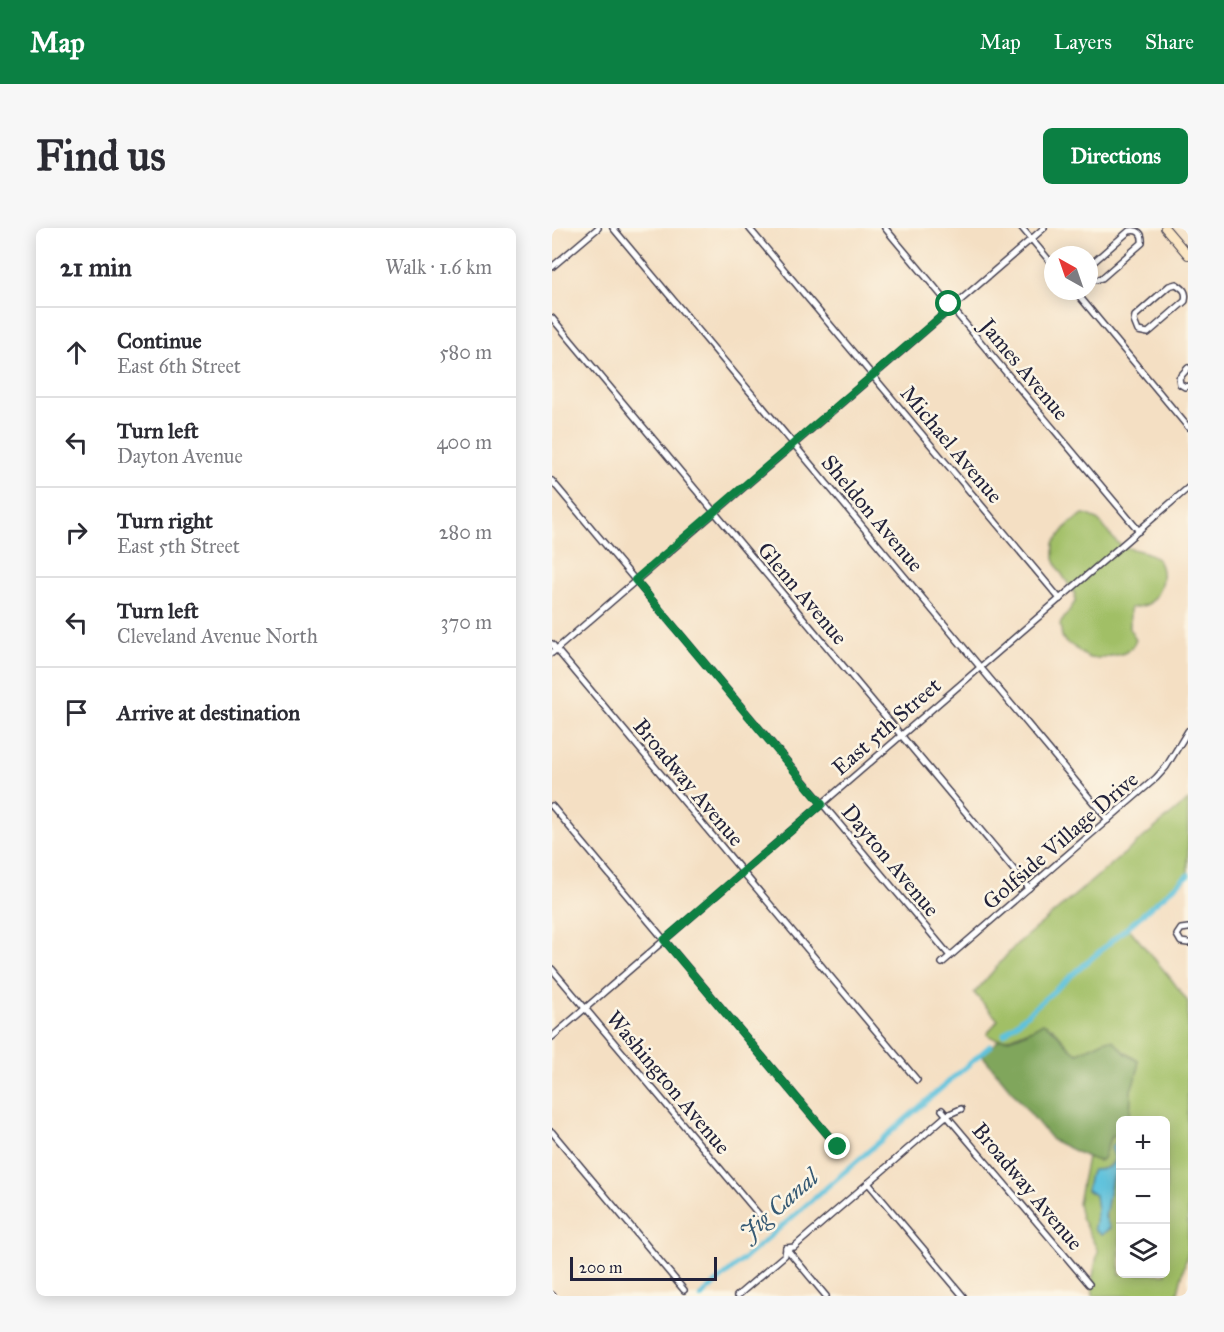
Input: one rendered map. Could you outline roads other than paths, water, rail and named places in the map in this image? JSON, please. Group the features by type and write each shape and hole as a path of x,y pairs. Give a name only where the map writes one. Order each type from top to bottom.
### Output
{"main road":[{"path":"1165,228 1188,255"}],"street":[{"path":"552,267 598,228"},
{"name":"Sheldon Avenue","path":"613,228 1108,820"},
{"name":"Michael Avenue","path":"749,228 1060,599"},
{"name":"James Avenue","path":"885,228 1138,531"},
{"path":"1022,228 1044,254"},
{"path":"553,648 715,512 1044,228"},
{"path":"1098,258 1129,231 1143,230 1142,243 1098,279"},
{"path":"1176,284 1186,286 1185,301 1180,307 1148,333 1138,331 1134,321 1140,310 1169,286 1176,284"},
{"path":"1082,300 1188,427"},
{"name":"Glenn Avenue","path":"552,318 1029,888"},
{"path":"1188,368 1179,378 1180,384 1188,386"},
{"name":"Dayton Avenue","path":"552,481 950,956"},
{"name":"East 5th Street","path":"552,1037 1188,488"},
{"name":"Broadway Avenue","path":"553,648 917,1080"},
{"name":"Golfside Village Drive","path":"942,963 1161,773 1188,731"},
{"path":"552,806 838,1147"},
{"path":"1188,928 1181,929 1178,935 1181,942 1188,943"},
{"name":"Washington Avenue","path":"552,969 761,1217"},
{"path":"786,1248 794,1247 947,1115 961,1109"},
{"name":"Broadway Avenue","path":"942,1110 1089,1284"},
{"path":"552,1132 684,1290"},
{"path":"868,1183 963,1296"},
{"path":"737,1296 785,1255 786,1248"},
{"path":"786,1248 826,1296"}],"water":[{"path":"1116,1143 1116,1172 1112,1178 1105,1217 1110,1228 1101,1235 1094,1229 1097,1209 1095,1195 1087,1190 1093,1170 1104,1169 1112,1164 1115,1158 1111,1147"}],"waterway":[{"name":"Jig Canal","path":"1004,1034 1188,875"},
{"name":"Jig Canal","path":"701,1296 990,1046"}]}
